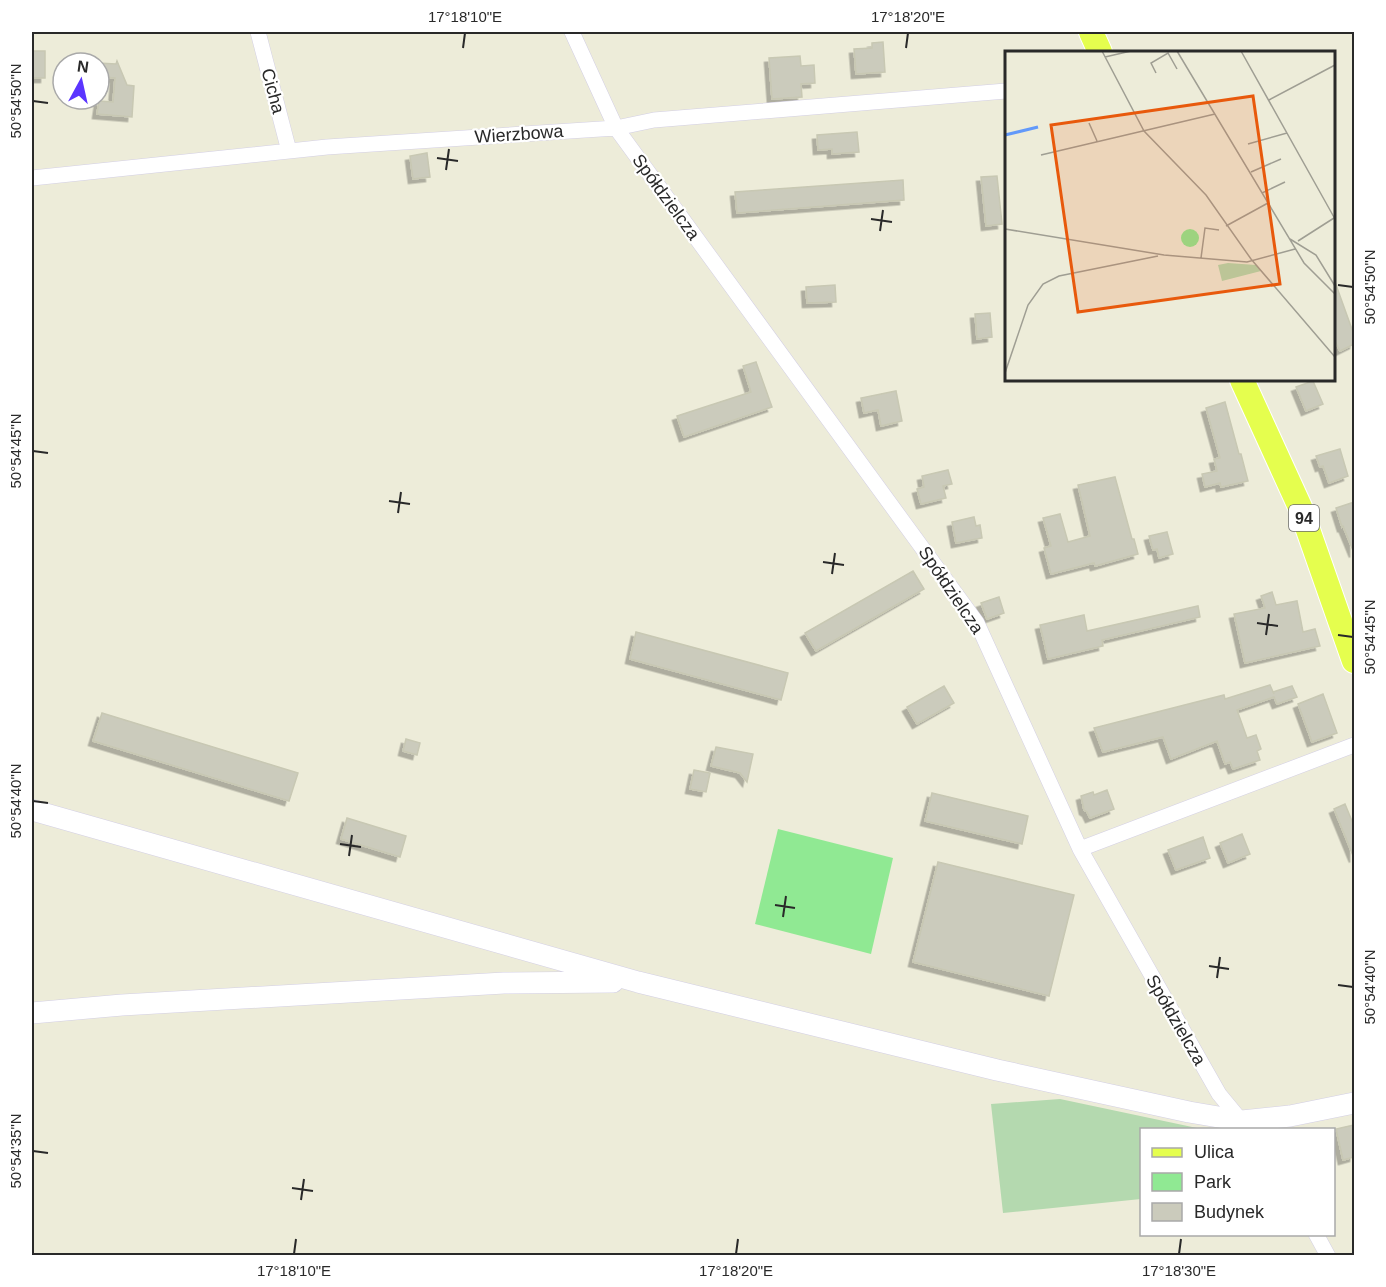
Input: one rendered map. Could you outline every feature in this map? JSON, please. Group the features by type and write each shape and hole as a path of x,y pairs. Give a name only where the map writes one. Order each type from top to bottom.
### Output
{"main road":[{"path":"1091,32 1100,51"},
{"name":"94","path":"1242,381 1300,507 1354,661"},
{"path":"32,810 638,982 997,1070 1245,1125 1354,1103"},
{"path":"511,983 521,976 525,968 527,958 525,950"},
{"path":"32,1013 134,1004 511,983 638,982"}],"street":[{"name":"Cicha","path":"258,32 289,151"},
{"name":"Spółdzielcza","path":"572,32 616,128 977,623 1080,849 1219,1094 1245,1125"},
{"name":"Wierzbowa","path":"32,178 327,147 616,128 654,120 1005,91"},
{"path":"1080,849 1354,745"},
{"path":"1317,1236 1328,1256"}],"green space":[{"path":"778,829 893,858 871,954 755,924"},
{"path":"1060,1099 1199,1128 1140,1128 1140,1199 1003,1213 991,1104"}],"building":[{"path":"883,42 885,72 856,74 854,49 872,48 872,43"},
{"path":"32,51 45,51 45,78 32,78"},
{"path":"800,56 801,66 814,65 815,83 801,84 802,97 772,99 769,58"},
{"path":"117,61 127,85 134,86 132,117 97,114 97,111 111,111 115,78 111,78 111,64 116,64"},
{"path":"857,132 859,152 832,154 832,149 818,150 817,135"},
{"path":"427,153 430,177 413,179 410,156"},
{"path":"997,176 1002,224 986,226 981,177"},
{"path":"903,180 904,200 737,213 735,192"},
{"path":"1335,282 1354,335 1354,344 1340,351 1335,341"},
{"path":"835,285 836,302 807,303 806,287"},
{"path":"990,313 992,337 977,339 975,314"},
{"path":"756,362 772,407 684,437 677,416 751,392 743,366"},
{"path":"1313,381 1323,404 1306,411 1296,387"},
{"path":"896,391 902,421 881,426 878,410 864,413 861,398"},
{"path":"1225,402 1248,481 1221,487 1220,483 1205,487 1202,474 1217,471 1214,459 1220,458 1206,408"},
{"path":"1340,449 1348,476 1329,483 1323,466 1320,467 1316,456"},
{"path":"948,470 952,484 943,486 946,498 921,504 917,489 924,487 922,476"},
{"path":"1115,477 1138,554 1095,566 1094,563 1051,574 1044,548 1051,546 1043,518 1060,514 1068,542 1090,536 1078,485"},
{"path":"1354,502 1354,553 1336,508"},
{"path":"974,517 976,526 980,525 982,538 956,543 952,522"},
{"path":"1167,532 1173,554 1159,558 1157,549 1153,550 1149,536"},
{"path":"913,571 924,589 816,651 805,633"},
{"path":"1272,592 1276,605 1297,601 1303,632 1315,629 1320,646 1245,663 1234,614 1265,608 1261,596"},
{"path":"999,597 1004,613 987,619 981,603"},
{"path":"1198,606 1200,617 1102,640 1103,646 1048,659 1040,625 1084,615 1087,631"},
{"path":"636,632 788,673 781,700 630,659"},
{"path":"1270,685 1273,692 1292,686 1297,697 1277,704 1274,697 1237,710 1247,738 1256,735 1261,749 1257,751 1260,760 1233,769 1230,762 1225,764 1217,741 1171,759 1163,737 1103,752 1094,728 1224,695 1225,699"},
{"path":"944,686 954,703 917,724 907,707"},
{"path":"1323,694 1337,733 1312,742 1298,704"},
{"path":"102,713 298,773 289,801 93,741"},
{"path":"406,739 420,743 417,755 403,751"},
{"path":"716,747 753,754 747,782 740,773 711,766"},
{"path":"694,770 710,773 706,792 690,789"},
{"path":"1107,790 1114,809 1090,818 1084,810 1081,796 1093,792 1094,795"},
{"path":"932,793 1028,816 1022,844 925,821"},
{"path":"1345,804 1354,826 1354,858 1334,809"},
{"path":"347,818 406,836 400,857 341,839"},
{"path":"1242,834 1250,854 1228,863 1220,843"},
{"path":"1203,837 1210,858 1176,870 1168,850"},
{"path":"938,862 1074,895 1049,996 913,962"},
{"path":"1354,1125 1354,1157 1343,1160 1336,1129"}]}
